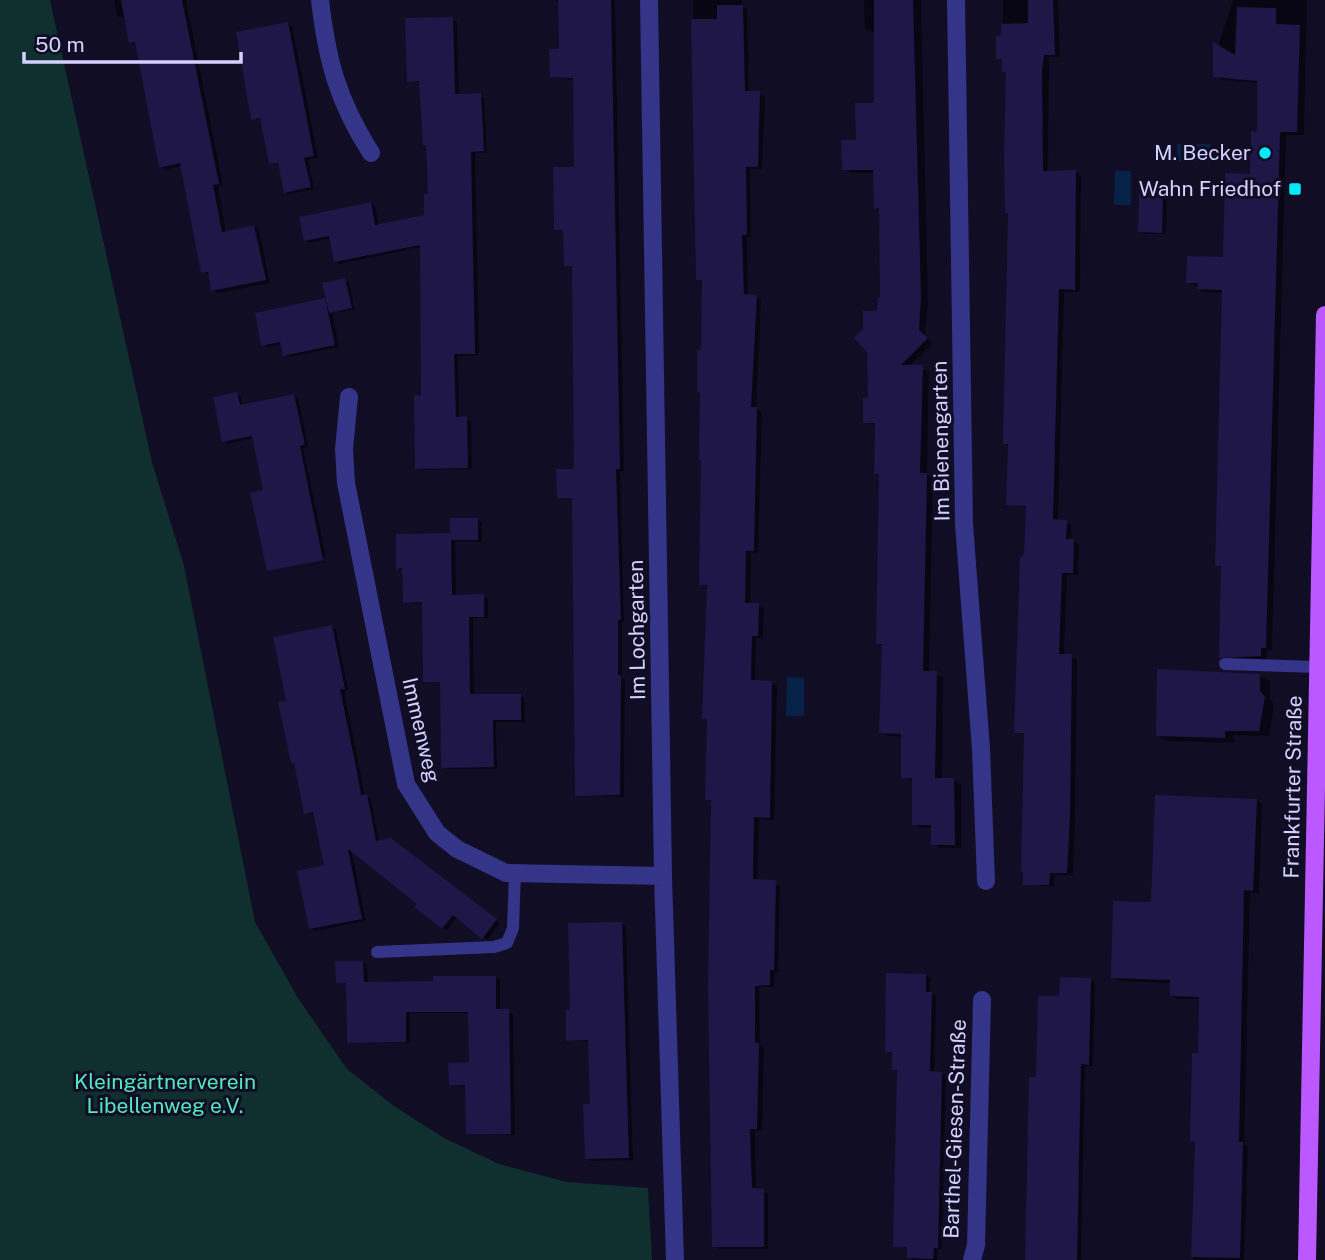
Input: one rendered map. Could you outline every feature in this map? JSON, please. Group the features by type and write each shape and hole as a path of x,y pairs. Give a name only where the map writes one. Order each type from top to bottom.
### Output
{"main road":[{"name":"Frankfurter Straße","path":"1307,1260 1318,1004 1317,667 1325,316"}],"street":[{"path":"320,0 324,42 346,113 370,153"},
{"name":"Im Lochgarten","path":"649,0 663,876 675,1260"},
{"name":"Im Bienengarten","path":"956,0 964,524 981,749 986,881"},
{"name":"Immenweg","path":"349,397 344,449 346,483 406,785 437,833 481,863 506,873 663,876"},
{"name":"Barthel-Giesen-Straße","path":"972,1260 976,1245 982,1000"}],"lane":[{"path":"1226,664 1317,667"},
{"path":"377,952 494,947 507,943 513,928 515,873"}],"green space":[{"name":"Kleingärtnerverein Libellenweg e.V.","path":"0,0 50,0 152,462 184,566 255,922 298,998 347,1069 394,1106 444,1138 499,1164 567,1182 648,1188 652,1260 0,1260"}],"water":[{"path":"1177,144 1210,144 1216,155 1210,157 1209,162 1177,162"},
{"path":"1115,171 1131,171 1131,205 1114,205"},
{"path":"787,677 804,678 804,716 786,716"}],"building":[{"path":"121,0 182,0 219,184 213,185 222,232 254,225 266,280 211,291 208,272 201,273 180,163 159,168 135,42 129,43"},
{"path":"558,0 611,0 620,469 616,469 621,620 618,620 618,675 621,675 620,795 575,796 572,498 557,498 556,469 574,469 572,266 564,266 563,230 554,230 553,167 574,167 573,78 550,77 549,49 559,49"},
{"path":"874,0 913,0 921,298 919,330 928,338 901,365 923,365 920,473 927,473 923,671 937,671 935,778 954,778 955,845 931,845 931,825 912,825 912,778 901,778 901,734 879,733 882,644 876,644 879,474 874,474 875,423 863,423 863,398 868,398 867,352 854,338 863,329 863,311 877,311 880,297 879,208 874,209 873,170 842,170 841,140 856,140 855,103 874,103"},
{"path":"1028,0 1053,0 1055,55 1044,55 1042,71 1043,171 1076,170 1075,290 1059,289 1053,519 1067,520 1066,539 1074,539 1073,573 1062,573 1059,654 1072,654 1070,816 1067,873 1050,873 1049,885 1023,885 1021,872 1024,733 1014,733 1020,558 1024,554 1026,506 1006,505 1008,444 1003,444 1008,213 1005,213 1004,158 1006,72 1002,72 1002,59 996,59 996,36 1001,36 1001,24 1028,23"},
{"path":"717,5 743,5 745,91 760,91 758,167 746,167 747,235 742,235 744,294 757,295 751,407 757,407 754,551 746,551 745,603 759,603 758,636 752,636 751,680 772,681 770,818 754,817 753,879 776,880 774,970 770,970 770,985 755,986 755,1043 759,1043 757,1129 750,1129 752,1188 764,1189 764,1247 712,1247 708,986 711,800 705,800 707,719 702,719 707,585 699,585 701,460 699,461 700,393 697,392 697,350 701,350 702,280 696,280 691,19 717,19"},
{"path":"1237,7 1276,8 1276,24 1300,25 1297,132 1280,132 1266,648 1261,648 1261,656 1219,658 1221,566 1215,566 1222,290 1197,289 1198,283 1186,283 1187,256 1223,257 1225,173 1250,174 1251,131 1257,132 1257,81 1213,77 1213,42 1235,55"},
{"path":"453,17 455,94 481,93 484,151 471,152 475,354 454,354 456,417 467,416 468,468 415,469 414,395 421,396 420,245 334,262 329,236 304,241 299,217 371,202 375,225 424,215 424,194 428,194 426,145 423,145 419,81 407,82 405,18"},
{"path":"288,22 314,156 304,158 311,187 284,193 278,163 269,164 260,118 251,120 236,32"},
{"path":"1139,193 1163,193 1162,233 1138,232"},
{"path":"345,278 352,308 329,313 322,283"},
{"path":"325,298 335,345 283,356 280,342 261,346 255,313"},
{"path":"237,392 240,405 294,394 305,445 300,446 323,560 267,571 250,493 263,490 252,436 222,442 213,397"},
{"path":"450,518 478,518 478,540 451,540 452,595 484,594 484,617 469,617 470,694 521,694 521,720 493,720 494,767 441,768 440,682 423,682 422,602 403,603 402,568 396,569 396,534 450,533"},
{"path":"332,625 345,689 340,689 361,795 367,794 376,841 391,838 497,919 482,939 453,915 442,929 414,907 417,904 348,849 362,919 309,929 297,871 324,865 313,812 304,814 294,763 291,763 278,702 286,701 273,637"},
{"path":"1157,669 1260,674 1260,691 1265,697 1259,731 1225,731 1225,738 1156,736"},
{"path":"1155,795 1257,799 1253,891 1244,890 1239,1142 1243,1142 1240,1258 1191,1257 1195,1142 1190,1141 1192,1053 1198,1053 1199,997 1170,996 1170,980 1111,978 1113,901 1151,902"},
{"path":"622,922 629,1158 585,1159 583,1104 590,1104 588,1040 566,1041 566,1010 570,1010 568,923"},
{"path":"335,961 363,961 364,982 433,981 433,976 496,976 496,1009 509,1009 511,1134 466,1134 465,1085 449,1085 448,1063 469,1062 468,1012 406,1012 406,1042 347,1043 346,983 336,983"},
{"path":"886,973 926,974 926,992 932,992 930,1071 942,1072 938,1248 934,1248 933,1259 907,1258 907,1247 893,1247 897,1070 892,1070 892,1052 885,1052"},
{"path":"1060,977 1091,978 1089,1065 1081,1064 1077,1260 1025,1260 1029,1077 1036,1077 1038,996 1059,996"}],"place":[{"name":"M. Becker","path":"1265,153"},
{"name":"Wahn Friedhof","path":"1295,189"}]}
